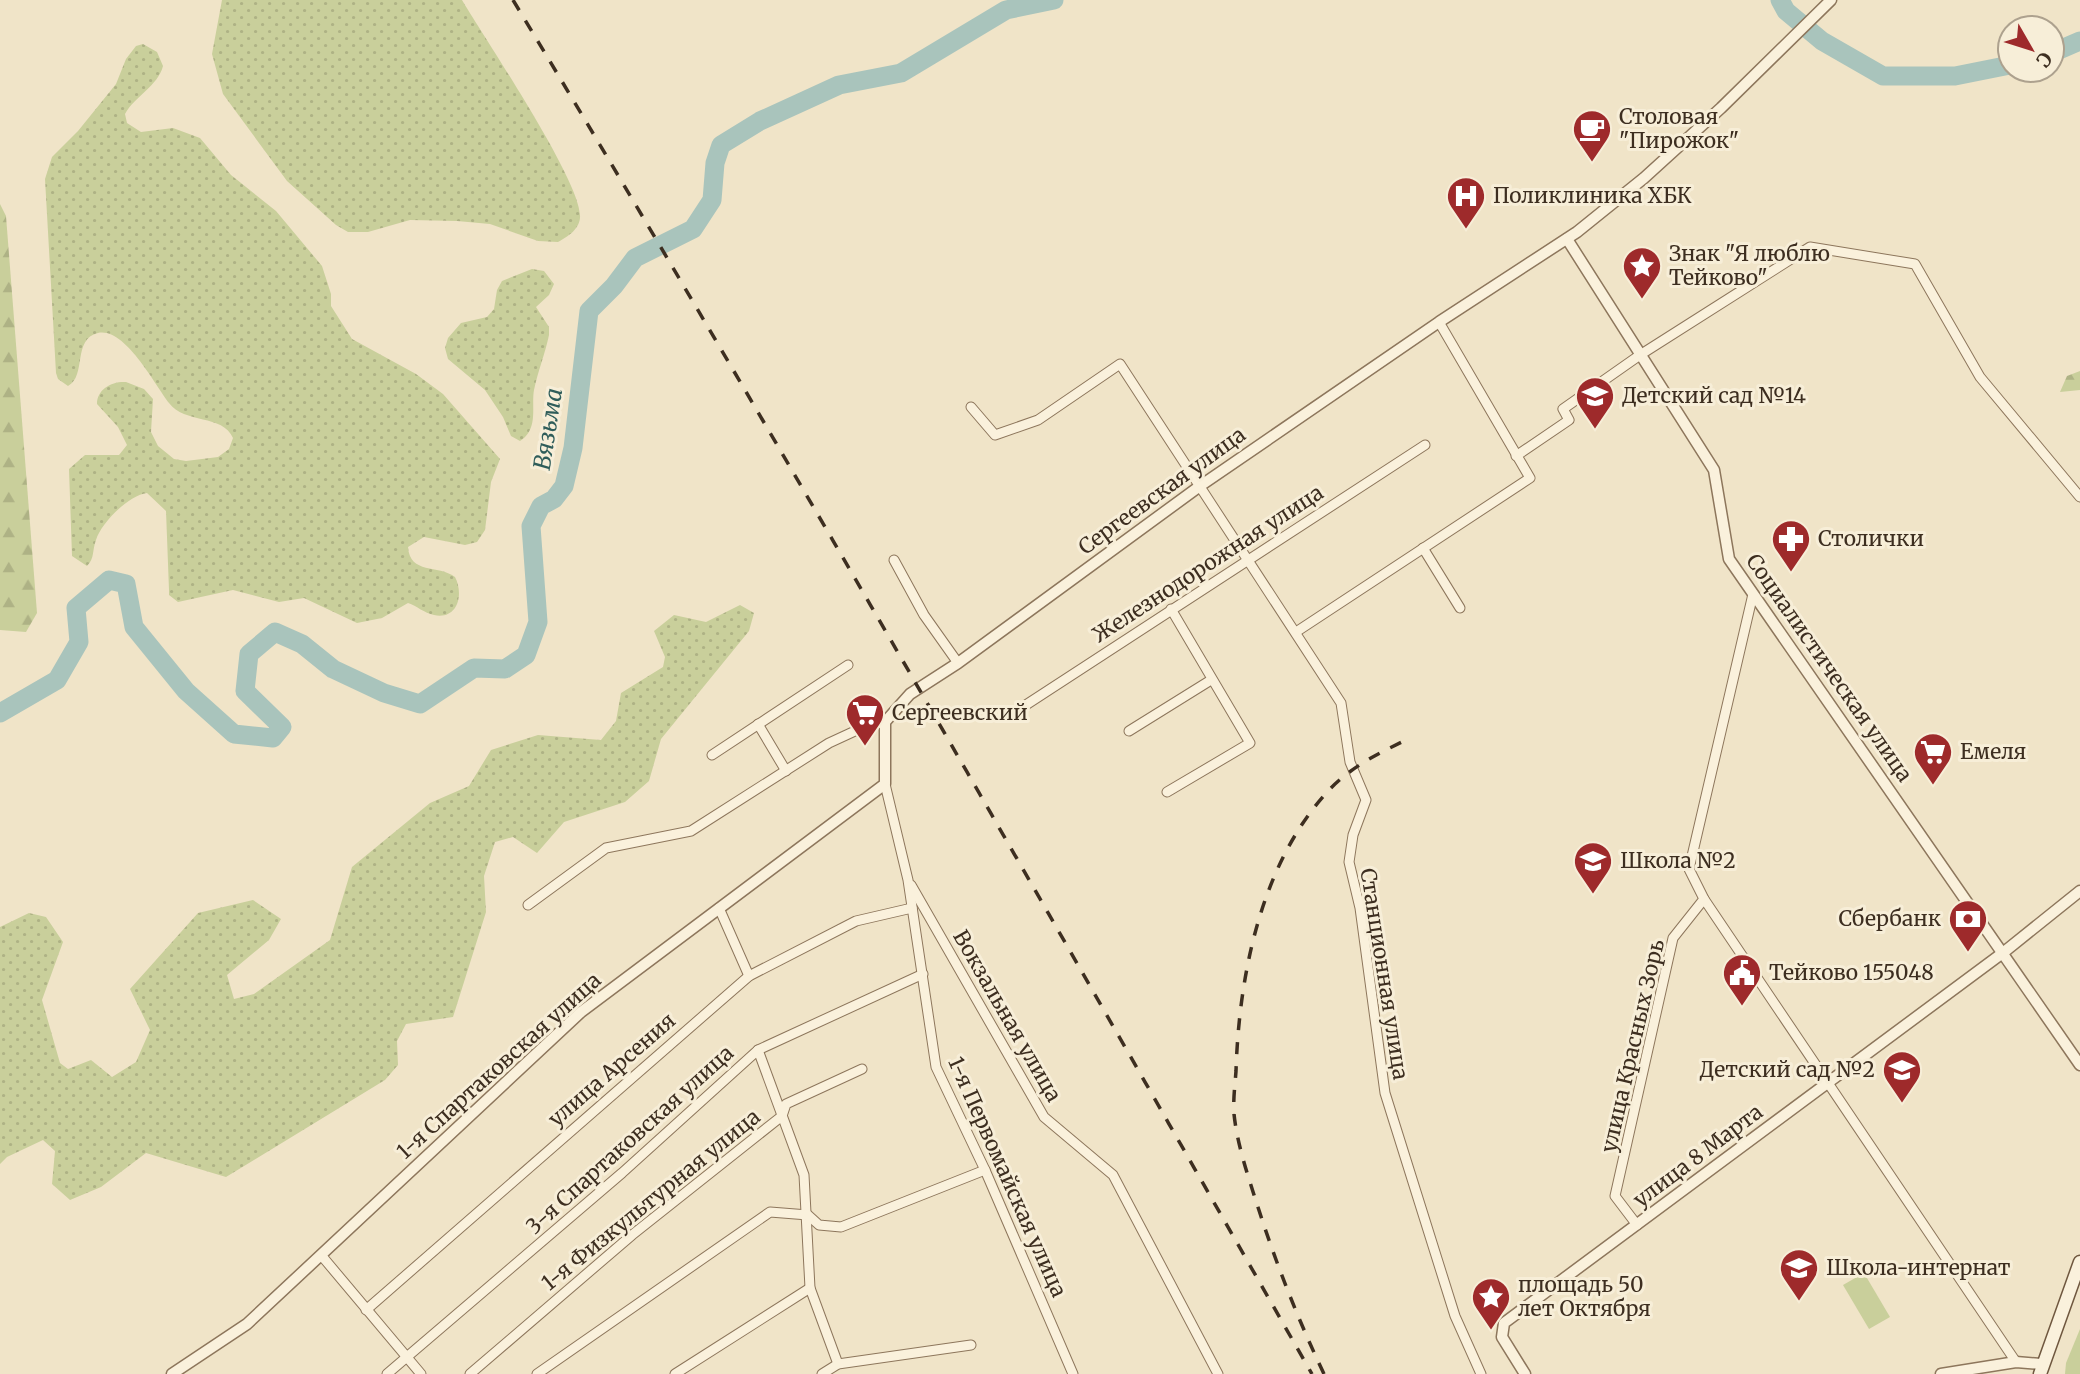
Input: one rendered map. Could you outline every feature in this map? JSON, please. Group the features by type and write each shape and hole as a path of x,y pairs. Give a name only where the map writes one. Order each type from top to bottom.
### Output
{"main road":[{"path":"2040,1369 2080,1262"}],"street":[{"name":"Сергеевская улица","path":"885,722 910,694 958,663 1200,486 1439,322 1567,239 1644,178 1830,0"},
{"name":"Социалистическая улица","path":"1567,239 1714,470 1729,559 2080,1065"},
{"path":"1516,456 1569,420 1563,409 1640,355 1810,247 1915,264 1980,377 2080,497"},
{"path":"1296,632 1530,478 1439,322"},
{"name":"Станционная улица","path":"971,407 995,435 1038,420 1120,364 1341,703 1350,762 1366,800 1353,835 1349,862 1360,908 1385,1093 1455,1316 1480,1374"},
{"name":"Железнодорожная улица","path":"1012,714 1425,445"},
{"path":"1423,548 1460,608"},
{"path":"894,560 924,615 958,663"},
{"path":"1753,594 1689,869 1704,899 2016,1362"},
{"path":"1167,792 1250,743 1171,610"},
{"path":"712,755 848,665"},
{"path":"1129,731 1211,680"},
{"path":"528,905 606,848 691,831 829,743 868,725 885,722 884,784"},
{"path":"758,724 786,771"},
{"name":"1-я Первомайская улица","path":"884,784 908,880 936,1067 985,1170 1073,1374"},
{"name":"1-я Спартаковская улица","path":"172,1374 247,1324 581,1012 884,784"},
{"name":"Вокзальная улица","path":"908,880 1044,1117 1112,1175 1218,1374"},
{"name":"улица 8 Марта","path":"1525,1374 1502,1337 1504,1323 2004,953 2080,891"},
{"name":"улица Красных Зорь","path":"1637,1225 1615,1196 1673,938 1704,899"},
{"path":"719,908 749,976"},
{"name":"улица Арсения","path":"366,1310 749,976 856,920 912,908"},
{"name":"3-я Спартаковская улица","path":"387,1374 622,1173 758,1050 923,974"},
{"path":"758,1050 804,1175 810,1288 838,1364"},
{"name":"1-я Физкультурная улица","path":"470,1374 632,1235 782,1116 786,1104 862,1069"},
{"path":"537,1374 770,1212 808,1215 819,1225 841,1227 985,1170"},
{"path":"321,1255 421,1374"},
{"path":"675,1374 810,1288"},
{"path":"822,1374 838,1364 971,1345"},
{"path":"1941,1374 2016,1362 2040,1369"}],"green space":[{"path":"222,0 462,0 529,108 564,171 576,197 580,215 576,228 558,242 538,241 490,224 457,221 410,220 368,232 348,232 336,225 287,181 223,94 212,54"},
{"path":"143,44 157,52 163,66 156,79 125,114 127,123 141,132 173,128 200,138 231,175 276,211 322,266 331,294 331,306 352,339 416,374 443,394 500,459 491,482 485,530 477,542 465,545 424,537 408,547 414,562 455,577 459,598 454,610 449,614 434,615 408,603 382,618 357,623 304,598 279,602 233,590 178,602 169,595 166,511 147,493 124,504 110,518 99,533 87,566 72,556 69,469 85,455 119,455 127,445 118,427 97,404 102,390 106,387 126,382 144,389 153,399 151,432 158,446 174,459 186,461 218,457 229,449 233,438 221,425 176,410 129,348 108,334 98,333 85,342 77,374 68,386 58,379 56,373 45,179 52,157 78,131 116,84 126,59 136,46"},
{"path":"0,204 6,216 37,613 26,632 0,630"},
{"path":"532,269 544,271 554,284 549,295 536,307 549,327 549,335 534,390 532,424 520,441 511,436 503,417 485,390 448,359 445,348 448,338 461,323 487,317 494,309 497,290 502,281"},
{"path":"2080,371 2080,390 2060,392 2067,376"},
{"path":"740,605 754,613 749,631 661,739 649,781 625,802 564,822 537,853 513,837 495,842 484,876 486,912 453,1017 406,1024 397,1041 398,1065 385,1080 226,1177 146,1153 101,1187 70,1200 52,1184 55,1151 43,1140 7,1157 0,1164 0,927 29,913 46,917 63,942 42,1000 60,1063 68,1069 91,1060 112,1077 136,1062 150,1030 130,989 198,913 253,900 281,919 269,940 227,975 234,999 254,994 330,940 352,867 430,803 469,786 491,750 538,735 601,740 616,721 621,693 663,667 665,657 654,631 674,615 706,622"},
{"path":"1864,1273 1890,1317 1869,1329 1843,1285"},
{"path":"2080,1329 2080,1374 2065,1374 2066,1363"}],"waterway":[{"name":"Вязьма","path":"0,713 57,680 79,642 76,608 109,580 126,584 134,627 186,691 234,734 273,738 282,727 245,691 249,654 275,632 302,644 333,669 384,693 420,704 474,668 505,669 526,655 538,622 531,526 541,506 554,499 564,486 573,448 589,311 614,286 635,258 693,229 712,200 715,163 721,145 760,121 839,85 901,73 1006,10 1054,0"},
{"name":"Вязьма","path":"1780,0 1786,11 1822,41 1883,76 1955,76 1996,68"},
{"name":"Вязьма","path":"2066,47 2080,41"}],"railway":[{"path":"513,0 817,513 1312,1374"},
{"path":"1324,1374 1279,1267 1237,1136 1234,1098 1242,997 1258,922 1270,886 1286,851 1306,819 1346,774 1404,741"}],"place":[{"name":"Столовая \"Пирожок\"","path":"1592,163"},
{"name":"Поликлиника ХБК","path":"1466,230"},
{"name":"Знак \"Я люблю Тейково\"","path":"1642,300"},
{"name":"Детский сад №14","path":"1595,430"},
{"name":"Столички","path":"1791,573"},
{"name":"Сергеевский","path":"865,747"},
{"name":"Емеля","path":"1933,786"},
{"name":"Школа №2","path":"1593,895"},
{"name":"Сбербанк","path":"1968,953"},
{"name":"Тейково 155048","path":"1742,1007"},
{"name":"Детский сад №2","path":"1902,1104"},
{"name":"Школа-интернат","path":"1799,1302"},
{"name":"площадь 50 лет Октября","path":"1491,1331"}]}
